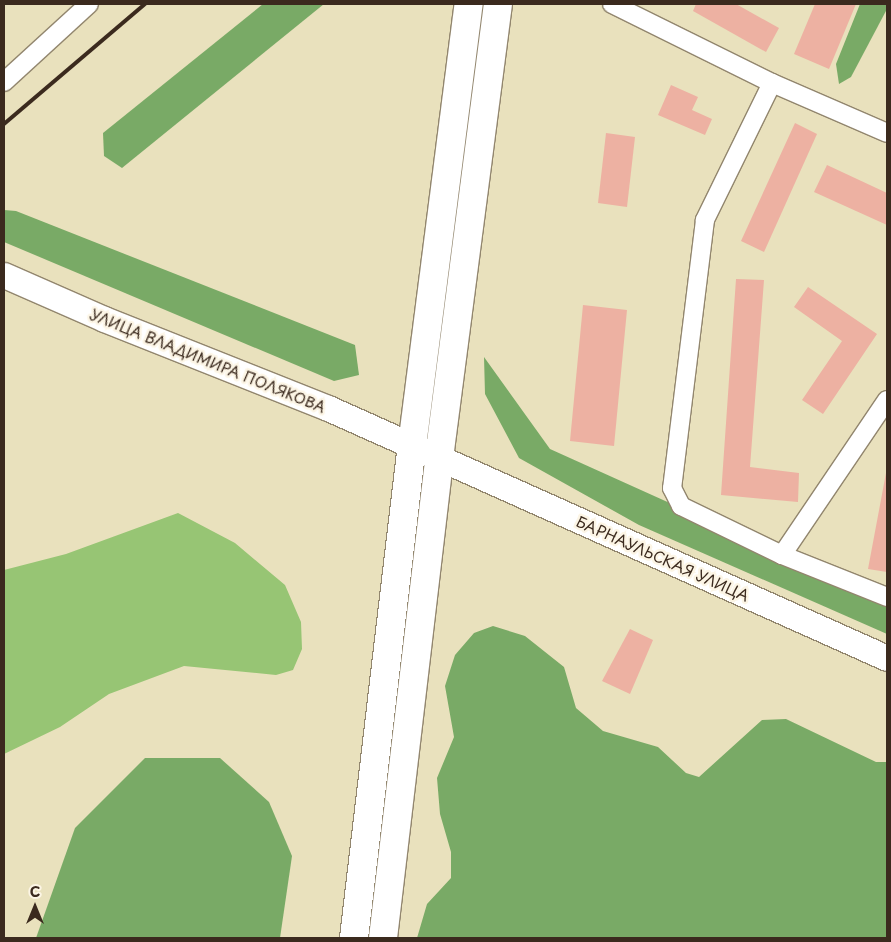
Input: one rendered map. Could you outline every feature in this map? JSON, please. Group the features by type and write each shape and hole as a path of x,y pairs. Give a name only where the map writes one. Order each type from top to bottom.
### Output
{"highway":[{"path":"354,938 412,446 469,4"},
{"path":"383,938 439,458 498,4"}],"street":[{"path":"4,82 89,4"},
{"path":"492,55 505,31 512,4"},
{"path":"612,4 772,83 887,133"},
{"path":"772,83 705,220 672,488 681,506 782,555 887,597"},
{"name":"УЛИЦА ВЛАДИМИРА ПОЛЯКОВА","path":"4,275 439,458"},
{"path":"782,555 887,400"},
{"name":"БАРНАУЛЬСКАЯ УЛИЦА","path":"439,458 887,658"}],"green space":[{"path":"263,4 324,4 122,168 104,156 103,133"},
{"path":"860,4 887,4 887,9 851,77 839,84 836,64"},
{"path":"4,210 16,211 355,345 359,375 334,381 4,242"},
{"path":"484,357 550,449 887,601 887,634 639,525 519,458 485,394"},
{"path":"178,513 235,543 285,585 301,622 302,649 293,670 276,675 184,666 109,694 60,727 4,754 4,570 66,554"},
{"path":"493,626 525,636 564,667 576,708 603,731 658,747 686,773 699,777 762,720 786,719 876,762 887,762 887,938 417,938 427,904 451,878 451,852 440,814 437,778 454,737 445,686 455,655 474,633"},
{"path":"145,758 220,758 269,802 292,856 280,938 36,938 75,828"}],"building":[{"path":"696,4 736,4 779,28 766,52 693,11"},
{"path":"815,4 856,4 829,69 794,54"},
{"path":"671,85 698,97 692,110 712,119 705,135 658,115"},
{"path":"795,123 817,134 764,252 741,241"},
{"path":"606,133 635,137 627,207 598,203"},
{"path":"827,165 887,193 887,225 814,192"},
{"path":"736,279 764,280 750,467 799,473 798,502 721,495"},
{"path":"808,287 877,334 823,414 802,400 842,341 794,307"},
{"path":"583,305 627,310 614,446 570,441"},
{"path":"887,473 887,572 868,569"},
{"path":"630,629 653,640 630,694 602,681"}],"railway":[{"path":"4,124 145,4"}]}
